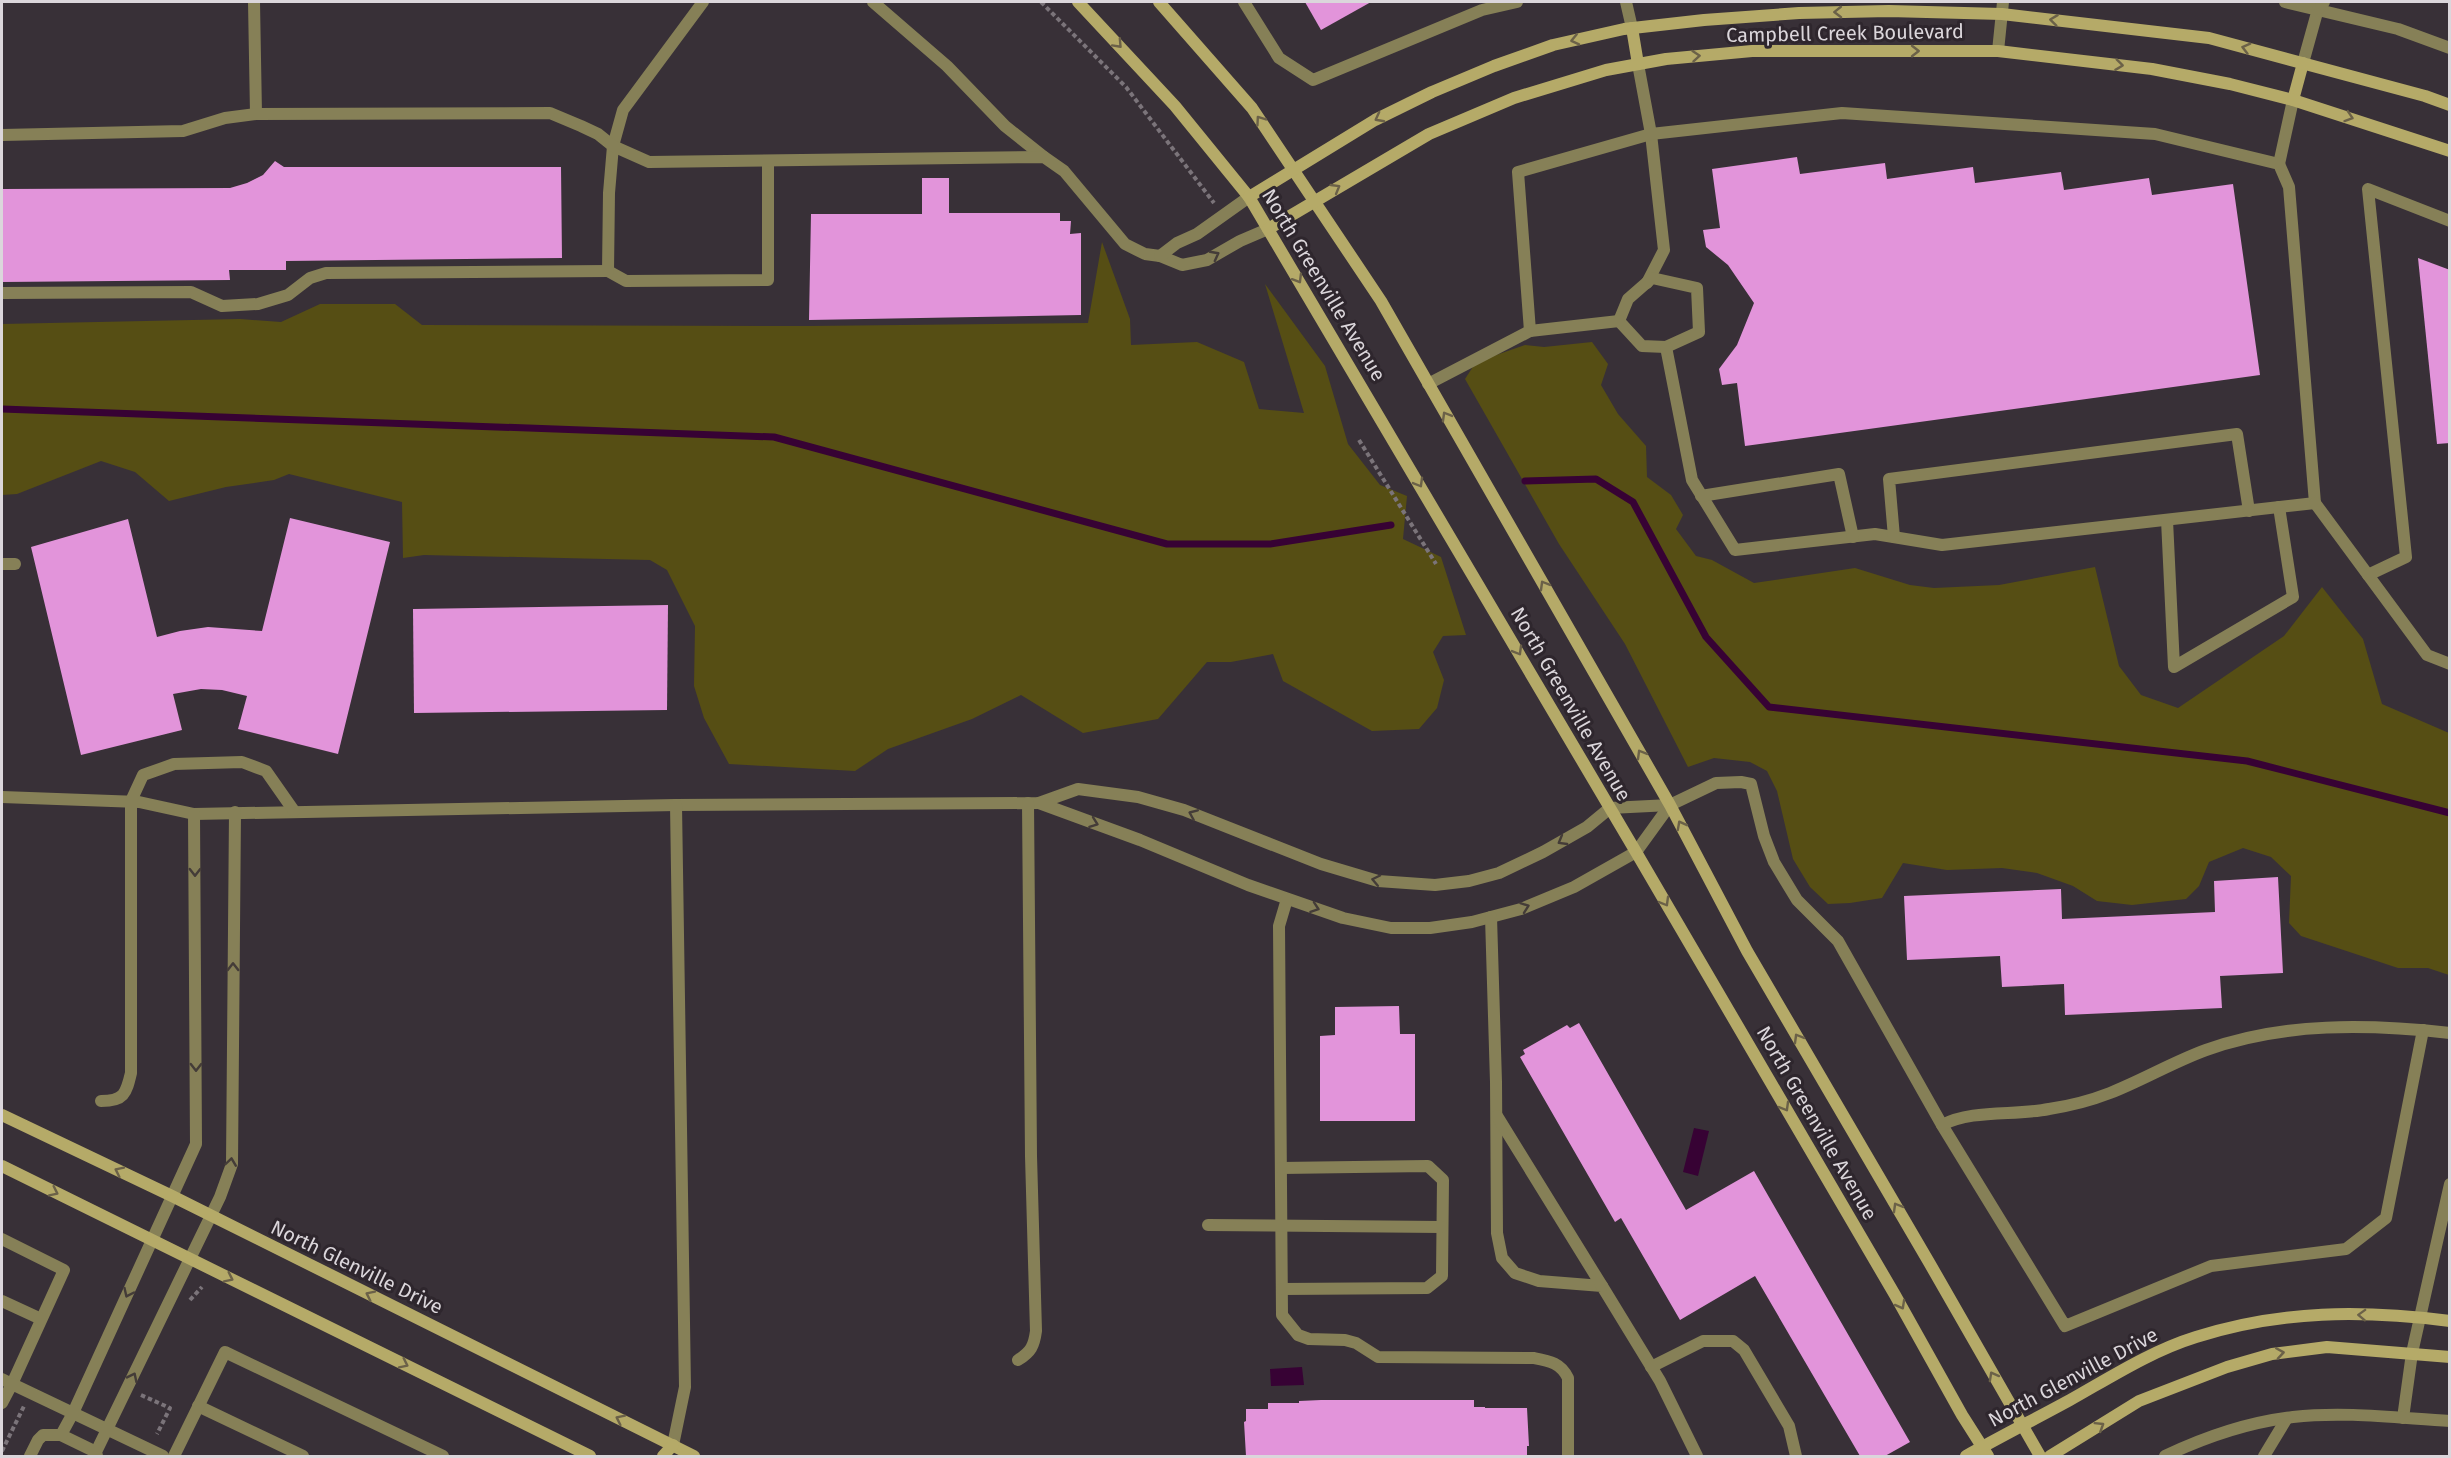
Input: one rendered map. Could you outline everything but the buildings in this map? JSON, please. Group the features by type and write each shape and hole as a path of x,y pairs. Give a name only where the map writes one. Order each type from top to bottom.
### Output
{"street":[{"path":"254,2 255,114"},
{"path":"608,271 609,193 613,146 623,110 703,2"},
{"path":"873,2 947,66 1005,126 1064,171 1125,244 1145,254 1160,256 1182,265 1208,260 1240,241 1268,229"},
{"name":"North Greenville Avenue","path":"1078,2 1175,106 1249,197 1636,852 1985,1452"},
{"name":"North Greenville Avenue","path":"1158,2 1252,108 1381,301 1670,805 1747,951 2040,1456"},
{"path":"1245,2 1280,58 1313,80 1481,6 1517,2"},
{"path":"1626,2 1651,134 1664,250 1647,283"},
{"path":"2285,2 2321,5 2450,48"},
{"path":"2321,5 2293,100 2279,164 2289,187 2315,503 2427,656 2450,664"},
{"path":"1998,51 2003,8"},
{"name":"Campbell Creek Boulevard","path":"1249,197 1293,168 1375,120 1432,92 1494,66 1553,45 1632,28 1704,20 1799,13 2003,8 2209,38 2425,96 2450,105"},
{"name":"Campbell Creek Boulevard","path":"1268,229 1439,129 1514,98 1606,69 1752,51 1998,51 2152,69 2230,84 2293,100 2450,151"},
{"path":"2,135 183,131 225,118 255,114 550,113 598,134 613,146 649,162 1044,157"},
{"path":"1530,331 1518,172 1651,134 1842,113 2155,134 2279,164"},
{"path":"2,293 191,292 222,306 258,304 288,295 310,278 326,273 608,271 626,281 768,280 768,161"},
{"path":"2368,575 2406,557 2368,189 2450,221"},
{"path":"1160,256 1249,197"},
{"path":"1652,278 1697,288 1699,332 1666,347 1642,346 1619,321 1628,299 1652,278"},
{"path":"1428,384 1530,331 1619,321"},
{"path":"1666,347 1692,480 1735,550 1875,534 1942,545 2315,503"},
{"path":"1894,537 1889,479 2237,434 2249,511"},
{"path":"1701,495 1839,474 1853,537"},
{"path":"2167,520 2174,667 2293,597 2279,507"},
{"path":"2,564 15,564"},
{"path":"101,1101 115,1101 126,1093 131,1074 131,801 143,776 174,764 242,762 266,771 294,811"},
{"path":"2,797 131,801 194,814 676,804 1034,803 1078,789 1097,790 1138,797 1184,810 1310,860 1378,881 1434,885 1469,881 1498,873 1587,827 1610,808 1670,805 1716,783 1751,784 1764,836 1774,862 1797,900 1838,941 1942,1125 2065,1326 2211,1266 2346,1249 2386,1218 2423,1030"},
{"path":"1034,803 1140,840 1287,899 1343,918 1390,928 1430,928 1491,917 1521,909 1574,887 1636,852 1670,805"},
{"path":"1018,1360 1029,1353 1034,1345 1036,1331 1031,1156 1034,803"},
{"path":"663,1456 673,1451 685,1387 676,804"},
{"path":"30,1456 43,1435 61,1435 96,1454 210,1216 232,1164 235,812"},
{"path":"61,1435 196,1144 194,814"},
{"path":"1287,899 1279,926 1282,1315 1298,1335 1309,1339 1345,1340 1356,1343 1378,1357 1534,1358 1553,1362 1563,1368 1568,1378 1568,1456"},
{"path":"1491,917 1497,1233 1502,1258 1515,1273 1539,1281 1602,1286"},
{"path":"1942,1125 1952,1119 1967,1116 2048,1109 2109,1094 2207,1050 2262,1035 2321,1028 2401,1028 2450,1033"},
{"path":"1496,1114 1651,1367 1697,1456"},
{"name":"North Glenville Drive","path":"2,1115 172,1196 673,1451 694,1456"},
{"path":"2,1166 590,1456"},
{"path":"1281,1168 1428,1167 1443,1180 1442,1276 1426,1288 1282,1289"},
{"path":"2403,1418 2412,1353 2450,1184"},
{"path":"1208,1225 1442,1227"},
{"path":"2,1239 64,1270 7,1382 2,1403"},
{"path":"2,1301 41,1319"},
{"name":"North Glenville Drive","path":"1965,1456 1985,1452 2022,1427 2144,1358 2205,1335 2246,1323 2297,1315 2420,1317 2450,1321"},
{"path":"1651,1367 1703,1341 1733,1341 1744,1350 1789,1426 1796,1456"},
{"path":"2050,1456 2139,1401 2227,1367 2272,1354 2327,1347 2450,1357"},
{"path":"174,1456 225,1352 442,1456"},
{"path":"7,1382 163,1456"},
{"path":"198,1406 303,1456"},
{"path":"2165,1456 2230,1430 2287,1418 2339,1414 2450,1421"},
{"path":"2264,1456 2287,1418"}],"path":[{"path":"1041,2 1126,87 1223,215"},
{"path":"1359,440 1436,564"},
{"path":"186,1305 202,1287"},
{"path":"146,1384 141,1395 170,1408 149,1450"},
{"path":"2,1451 30,1393"}],"shaded area":[{"path":"1102,242 1130,319 1131,345 1197,342 1244,362 1259,409 1304,413 1265,284 1325,366 1348,444 1380,485 1407,496 1403,539 1441,557 1466,635 1443,636 1433,652 1444,680 1437,708 1419,729 1372,731 1283,681 1273,654 1231,662 1207,662 1158,719 1083,733 1021,695 972,719 888,749 855,771 729,764 704,718 694,686 695,626 667,570 650,560 424,555 403,558 402,502 289,474 274,480 226,487 169,501 135,472 101,461 17,494 2,495 2,324 240,319 281,322 320,304 395,304 422,325 809,326 1088,323"},
{"path":"1592,342 1608,364 1601,385 1618,414 1646,446 1647,477 1671,495 1683,515 1676,529 1696,556 1712,560 1754,583 1855,568 1910,585 1934,588 1999,585 2095,567 2119,666 2141,695 2178,708 2284,636 2322,587 2363,639 2382,704 2449,733 2449,975 2428,968 2398,968 2301,936 2289,923 2291,876 2271,857 2243,848 2209,862 2199,886 2186,899 2132,905 2097,901 2073,886 2037,873 2002,868 1947,870 1903,863 1882,898 1828,904 1810,887 1793,859 1777,791 1767,771 1750,762 1714,758 1688,767 1625,644 1559,544 1465,379 1476,362 1525,345 1544,347"},
{"path":"1694,1128 1709,1131 1698,1176 1683,1172"},
{"path":"1302,1367 1304,1385 1271,1386 1270,1369"}],"waterway":[{"path":"2,409 774,437 1167,544 1270,544 1391,525"},
{"path":"1525,481 1596,479 1633,502 1706,637 1769,707 2247,761 2450,813"}]}
